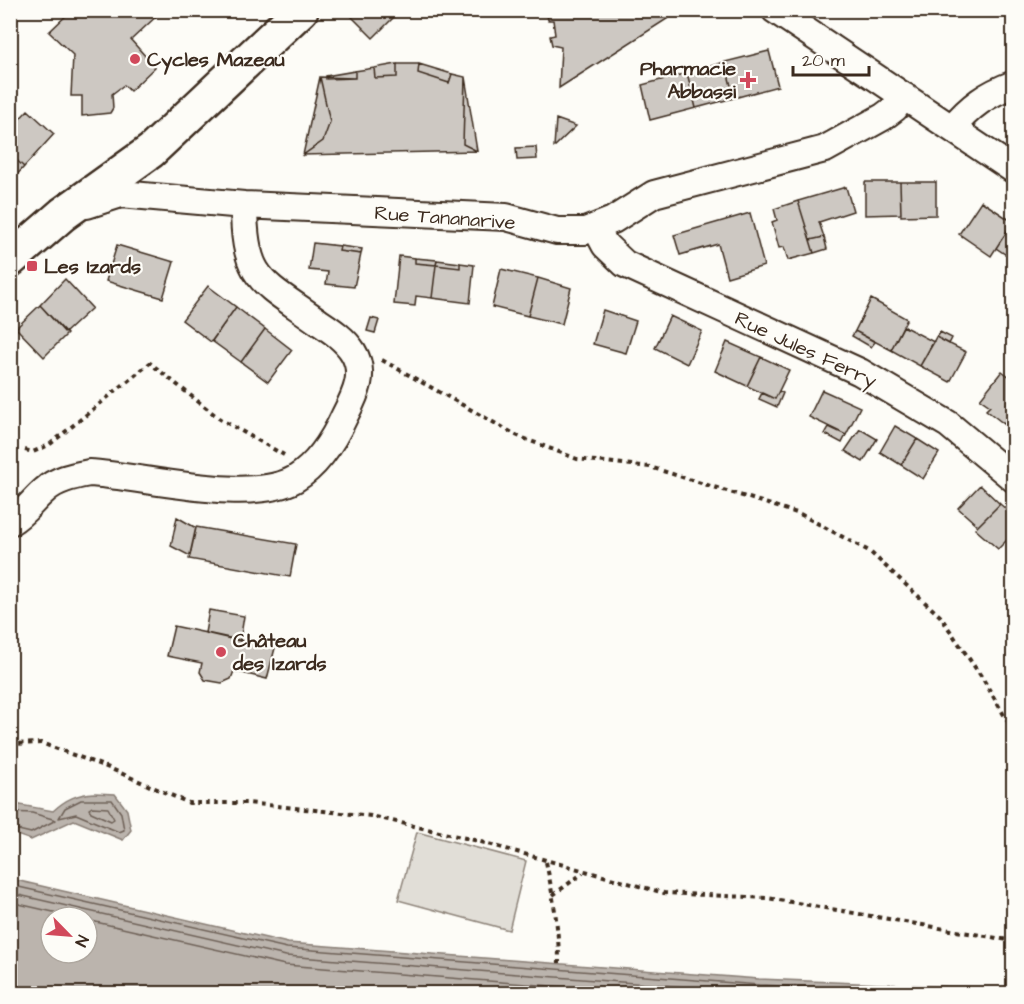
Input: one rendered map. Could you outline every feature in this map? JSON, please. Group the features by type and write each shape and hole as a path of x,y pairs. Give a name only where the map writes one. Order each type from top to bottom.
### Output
{"main road":[{"path":"10,260 63,214 131,144 270,10"},
{"path":"63,214 151,151 301,10"}],"street":[{"path":"775,10 1014,170"},
{"path":"952,128 971,105 985,96 1014,84"},
{"name":"Rue Tananarive","path":"63,214 121,194 244,205 506,217 542,228 573,232 596,228 654,194 825,149 883,117 895,108 904,96"},
{"path":"10,522 21,516 46,489 73,476 89,473 255,491 282,485 307,470 335,436 358,365 336,334 261,280 251,266 246,250 244,205"},
{"name":"Rue Jules Ferry","path":"596,228 605,245 626,264 860,372 948,424 1014,479"}],"path":[{"path":"358,365 370,353 518,436 577,459 650,467 800,514 869,551 940,616 983,679 1014,732"},
{"path":"25,450 33,452 49,445 150,363 220,419 307,470"},
{"path":"10,744 41,743 110,768 189,803 248,803 371,816 663,893 768,898 1014,941"},
{"path":"546,861 559,941 559,963"},
{"path":"553,895 583,872"}],"shaded area":[{"path":"417,832 526,861 509,930 398,900"}],"water":[{"path":"95,793 115,794 127,810 131,830 123,840 74,820 31,840 11,833 11,807 15,804 53,811 72,798"},
{"path":"11,879 288,943 759,979 1006,989 1013,990 1013,993 11,993"}],"building":[{"path":"72,10 161,12 131,40 155,67 130,91 124,85 112,94 113,108 110,113 82,116 82,96 71,96 73,55 49,32"},
{"path":"359,10 401,10 373,38 352,17"},
{"path":"546,10 681,10 559,88 561,47 552,45 550,36 555,35 553,20 548,20"},
{"path":"769,51 778,86 734,98 725,62"},
{"path":"725,62 734,98 696,108 687,73"},
{"path":"397,64 397,77 375,78 374,68"},
{"path":"397,64 419,64 418,73 449,83 452,74 465,77 463,144 477,151 303,155 323,141 330,122 320,77 355,78 355,71 374,68 375,78 397,77"},
{"path":"419,64 452,74 449,83 418,73"},
{"path":"355,71 355,78 326,79 326,76"},
{"path":"687,73 696,108 650,120 642,85"},
{"path":"320,77 330,122 323,141 303,155"},
{"path":"465,77 477,151 463,144"},
{"path":"28,110 54,134 24,167 10,154 10,129"},
{"path":"556,119 576,126 554,147"},
{"path":"536,147 537,159 517,160 516,148"},
{"path":"10,154 24,167 10,182"},
{"path":"865,182 900,182 901,214 865,215"},
{"path":"900,182 936,182 936,215 901,216"},
{"path":"846,187 853,211 819,222 824,237 810,240 798,201"},
{"path":"798,201 814,253 788,260 784,247 779,248 772,222 777,220 774,209"},
{"path":"981,201 1013,222 991,256 959,234"},
{"path":"750,213 764,266 727,277 718,244 680,255 674,235"},
{"path":"1014,223 1014,260 996,248"},
{"path":"824,237 827,249 814,253 810,240"},
{"path":"313,243 340,246 339,251 361,254 354,287 326,284 328,272 309,270"},
{"path":"117,245 174,262 163,298 106,281"},
{"path":"340,246 362,249 361,254 339,251"},
{"path":"399,256 415,258 415,263 436,265 432,298 416,296 415,306 394,304"},
{"path":"415,258 437,260 436,265 415,263"},
{"path":"437,260 460,263 460,268 436,265"},
{"path":"460,263 474,265 470,303 432,298 436,265 460,268"},
{"path":"501,269 538,278 528,316 492,307"},
{"path":"538,278 571,288 562,324 528,316"},
{"path":"65,279 92,308 65,333 40,305"},
{"path":"208,286 236,307 211,342 182,320"},
{"path":"871,299 907,319 891,350 855,331"},
{"path":"40,305 67,334 44,357 16,328"},
{"path":"236,307 265,329 241,362 212,341"},
{"path":"603,310 636,321 626,353 593,344"},
{"path":"670,316 702,331 687,364 655,348"},
{"path":"371,318 379,320 375,333 367,331"},
{"path":"903,326 934,342 920,366 891,350"},
{"path":"265,329 292,350 268,382 241,362"},
{"path":"855,331 875,342 871,347 852,336"},
{"path":"940,332 952,338 949,344 936,337"},
{"path":"936,337 966,352 950,382 920,366"},
{"path":"727,342 761,357 747,386 715,371"},
{"path":"761,357 789,370 775,399 747,386"},
{"path":"1002,371 1014,380 1014,412 1004,424 986,410 990,406 980,399"},
{"path":"822,390 860,407 846,435 809,417"},
{"path":"779,391 783,393 777,407 759,399 762,393 775,399"},
{"path":"1014,412 1014,432 1004,424"},
{"path":"895,426 917,439 901,465 880,452"},
{"path":"829,427 846,435 842,443 825,434"},
{"path":"860,429 877,439 863,462 845,451"},
{"path":"917,439 939,453 923,479 901,465"},
{"path":"980,485 1000,504 978,526 958,508"},
{"path":"1000,504 1014,516 1014,533 998,549 975,529"},
{"path":"177,517 196,528 190,556 171,546"},
{"path":"196,527 296,544 290,577 189,559"},
{"path":"209,610 244,616 240,641 205,633"},
{"name":"Château des Izards","path":"174,626 275,648 267,679 234,671 231,679 222,683 205,680 200,672 202,663 167,656"}],"place":[{"name":"Cycles Mazeau","path":"135,59"},
{"name":"Pharmacie Abbassi","path":"748,80"},
{"name":"Les Izards","path":"32,266"},
{"name":"Château des Izards","path":"221,652"}]}
